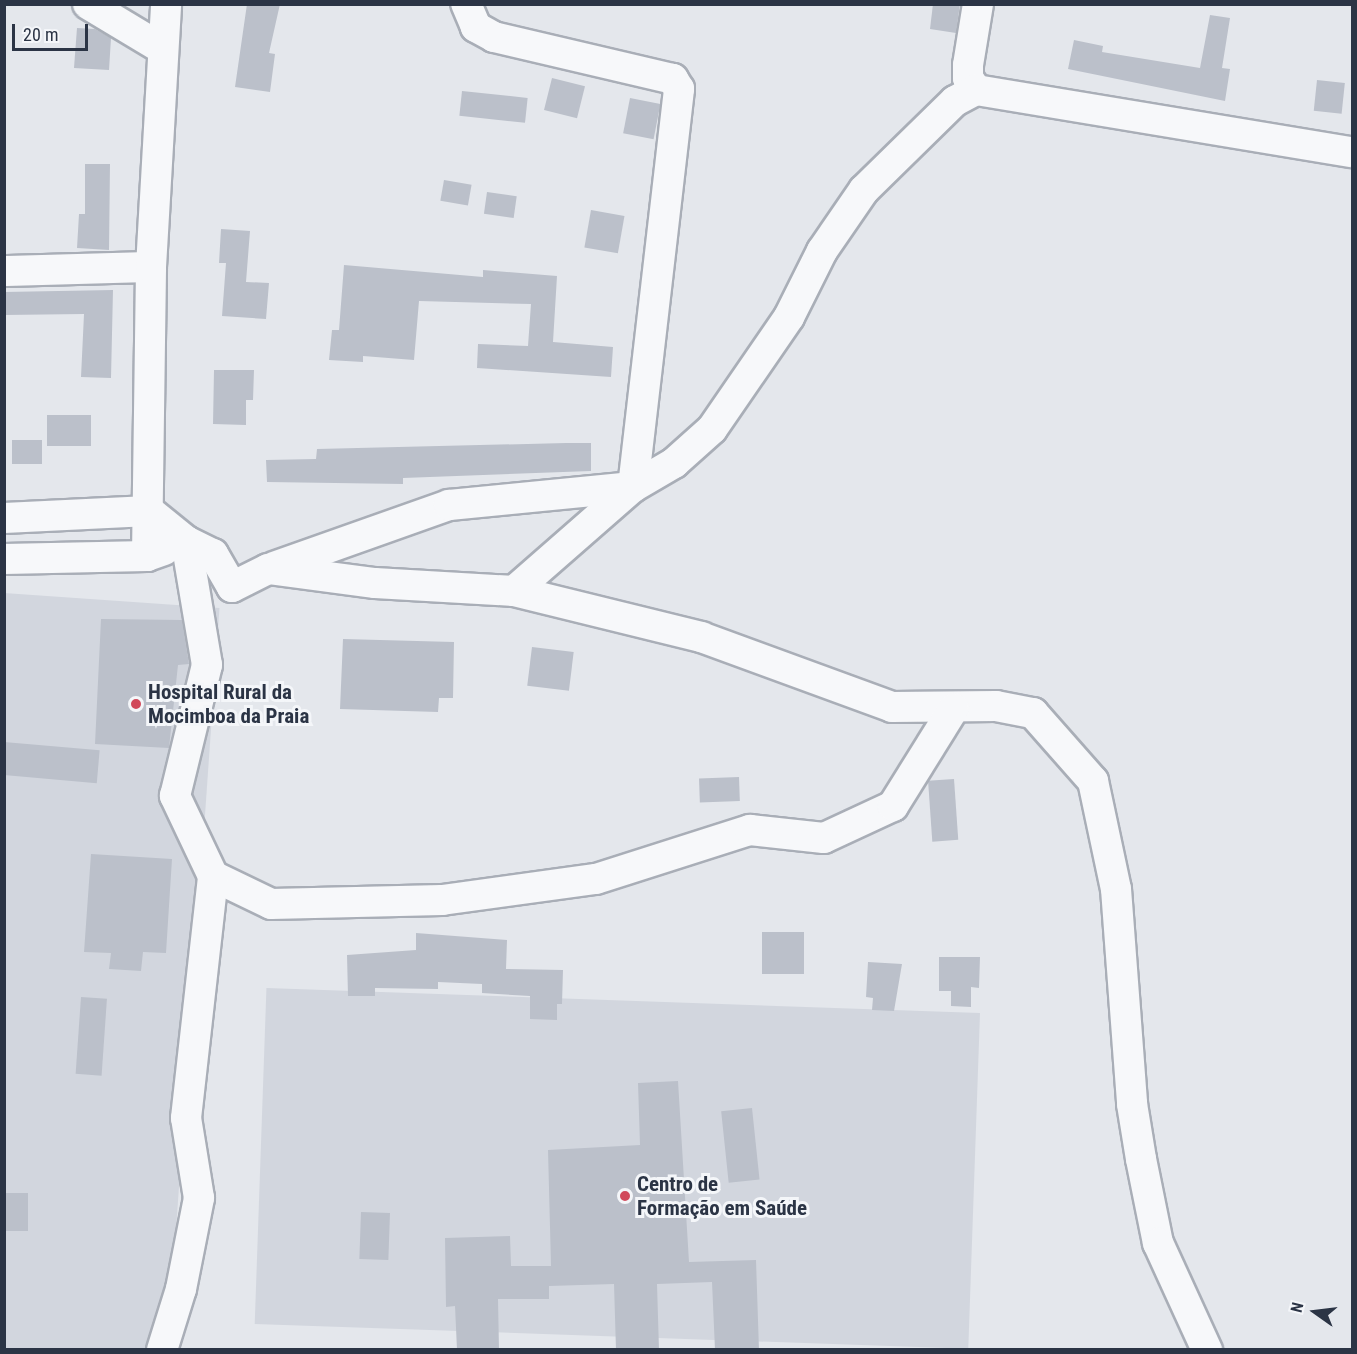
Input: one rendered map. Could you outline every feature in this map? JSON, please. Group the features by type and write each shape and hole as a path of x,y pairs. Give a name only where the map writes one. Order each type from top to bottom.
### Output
{"street":[{"path":"88,4 163,49"},
{"path":"147,556 151,267 166,4"},
{"path":"466,4 476,27 494,37 673,79 679,89 633,487"},
{"path":"976,90 968,78 968,65 978,4"},
{"path":"514,591 633,487 674,463 712,429 789,316 822,251 864,190 955,101 976,90 1353,152"},
{"path":"4,271 151,267"},
{"path":"4,518 149,511 186,541 213,554 232,587 268,569 448,504 633,487"},
{"path":"4,559 147,556 186,541"},
{"path":"162,1350 181,1289 200,1198 186,1118 213,876 175,796 207,665 186,541"},
{"path":"268,569 375,583 514,591 701,637 892,706 954,708 996,706 1033,713 1093,781 1116,889 1132,1104 1141,1159 1158,1243 1207,1350"},
{"path":"213,876 271,904 442,900 596,879 750,830 824,838 893,806 954,708"}],"shaded area":[{"path":"4,593 219,608 168,1350 4,1350"},
{"name":"Centro de Formação em Saúde","path":"266,988 980,1013 968,1349 255,1324"}],"building":[{"path":"247,4 280,4 269,53 275,54 270,92 235,87"},
{"path":"933,4 960,4 956,33 930,29"},
{"path":"1210,15 1230,18 1222,68 1230,69 1225,101 1068,69 1074,40 1103,46 1102,52 1200,68"},
{"path":"77,28 95,29 111,38 109,70 74,68"},
{"path":"552,78 585,86 577,118 544,110"},
{"path":"1317,80 1345,83 1342,114 1314,111"},
{"path":"462,91 528,98 525,123 459,116"},
{"path":"630,98 660,104 654,139 623,133"},
{"path":"85,164 110,164 109,250 77,248 79,214 85,214"},
{"path":"444,180 472,185 468,206 440,201"},
{"path":"487,192 517,196 514,218 484,214"},
{"path":"591,210 624,216 618,253 584,247"},
{"path":"221,229 250,231 246,282 269,283 266,319 222,316 226,263 219,263"},
{"path":"344,265 483,277 483,270 557,276 553,342 613,347 611,377 477,368 478,344 528,346 531,304 419,301 414,360 363,356 363,362 329,360 332,330 339,330"},
{"path":"113,290 111,378 81,377 84,314 4,315 4,292"},
{"path":"214,370 254,370 253,400 246,400 246,425 213,424"},
{"path":"47,415 91,415 91,446 47,446"},
{"path":"12,440 42,440 42,464 12,464"},
{"path":"591,443 591,471 403,478 403,484 267,482 266,460 316,459 317,449"},
{"name":"Hospital Rural da Mocimboa da Praia","path":"101,619 182,620 189,664 178,665 169,748 95,744"},
{"path":"343,639 454,642 453,698 439,698 438,712 340,709"},
{"path":"532,647 574,652 569,691 527,686"},
{"path":"4,742 100,750 97,783 4,775"},
{"path":"739,777 740,801 700,802 699,778"},
{"path":"954,779 958,840 932,842 928,781"},
{"path":"91,854 172,859 166,953 143,952 141,971 109,969 111,953 84,952"},
{"path":"762,932 804,932 804,974 762,974"},
{"path":"416,933 507,940 506,969 563,970 562,1004 557,1004 557,1020 530,1019 530,996 482,993 482,984 438,982 438,989 375,988 375,996 348,996 347,955 416,950"},
{"path":"939,957 980,957 979,988 971,987 971,1007 951,1006 951,991 939,991"},
{"path":"868,962 902,964 894,1011 872,1010 873,998 866,997"},
{"path":"81,997 107,999 102,1076 76,1074"},
{"path":"678,1081 689,1262 756,1260 759,1350 715,1350 712,1282 657,1284 659,1350 616,1350 614,1284 549,1286 549,1299 498,1299 499,1350 457,1350 455,1306 446,1307 445,1238 510,1236 511,1266 551,1266 548,1150 640,1145 638,1083"},
{"path":"752,1108 760,1180 729,1183 721,1111"},
{"path":"4,1193 28,1193 28,1231 4,1231"},
{"path":"361,1212 390,1213 388,1260 359,1259"}],"place":[{"name":"Hospital Rural da Mocimboa da Praia","path":"136,704"},
{"name":"Centro de Formação em Saúde","path":"625,1196"}]}
